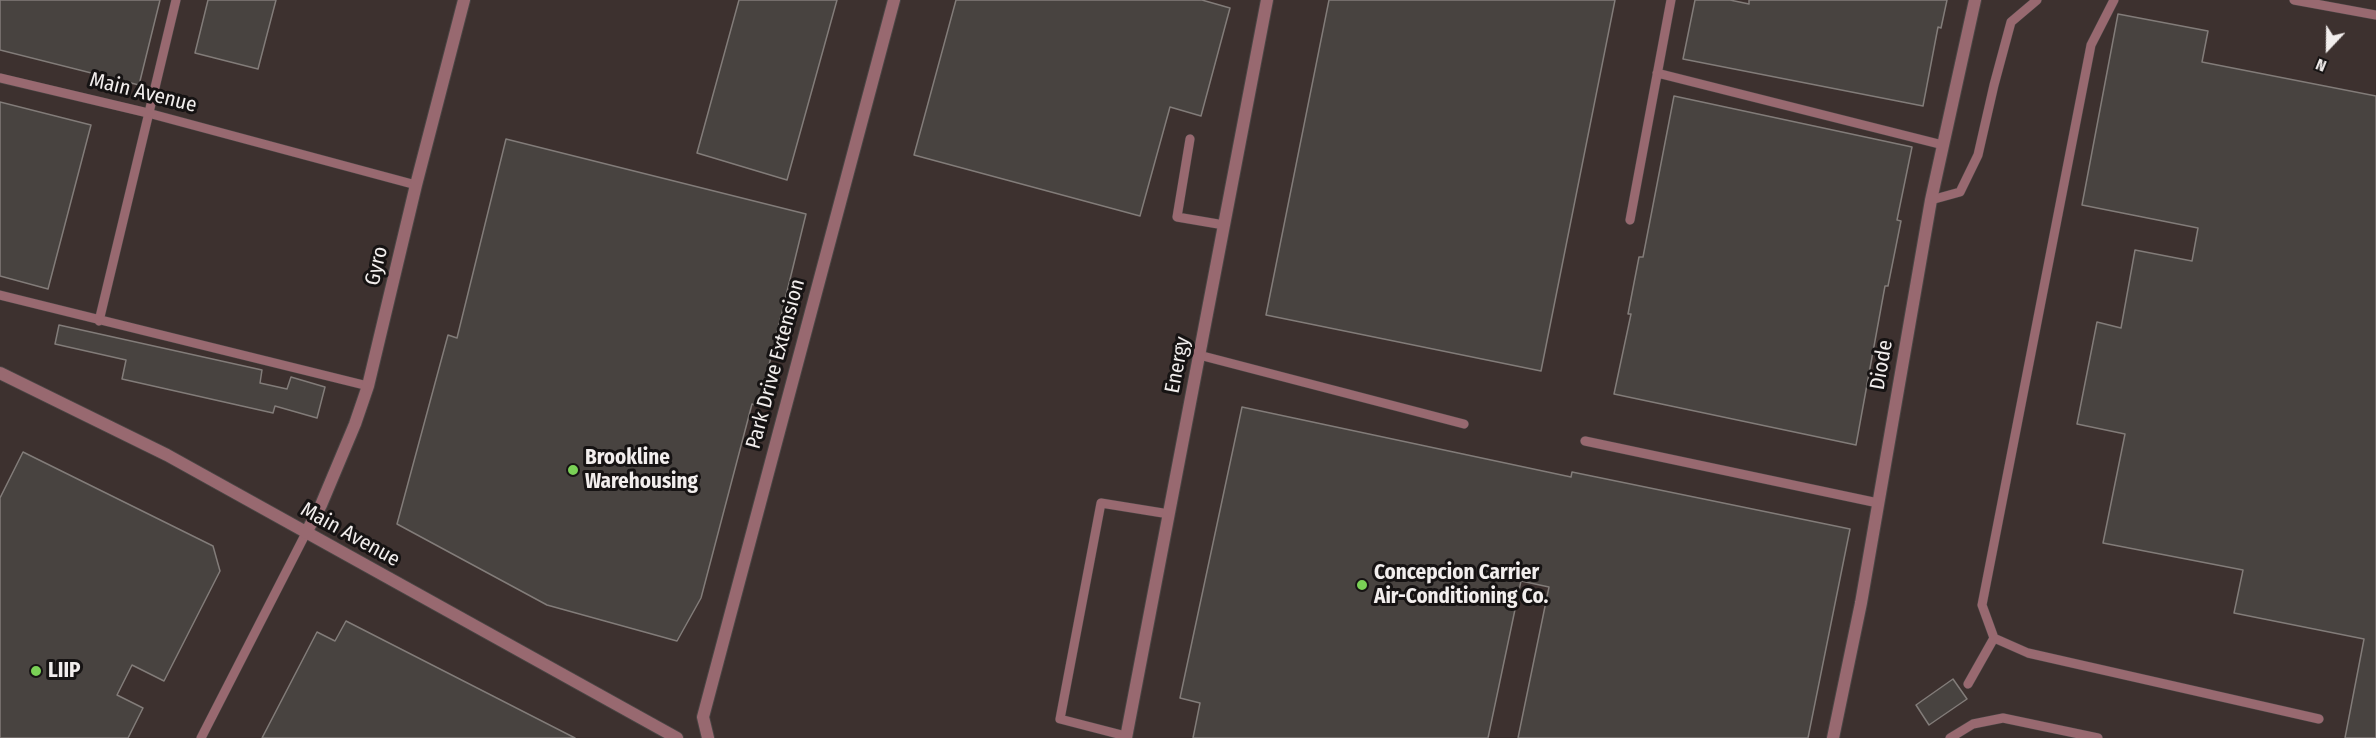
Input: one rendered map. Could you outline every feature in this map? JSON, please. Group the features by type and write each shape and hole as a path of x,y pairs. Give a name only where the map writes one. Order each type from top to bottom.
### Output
{"street":[{"name":"Gyro","path":"306,533 321,505 368,386 416,185 464,0"},
{"name":"Park Drive Extension","path":"708,738 703,717 894,0"},
{"name":"Energy","path":"1126,737 1268,0"},
{"name":"Diode","path":"1833,738 1861,603 1931,200 1975,0"},
{"name":"Main Avenue","path":"0,373 167,455 677,738"}],"lane":[{"path":"99,321 176,0"},
{"path":"1630,220 1671,0"},
{"path":"1931,200 1960,192 1978,155 1994,85 2012,22 2037,0"},
{"path":"2114,0 2091,45 1983,605 1994,638 2028,653 2319,719"},
{"path":"2294,0 2376,15"},
{"path":"1657,73 1943,145"},
{"name":"Main Avenue","path":"0,78 148,113 416,185"},
{"path":"1190,139 1177,217 1224,225"},
{"path":"0,295 368,386"},
{"path":"1199,355 1464,424"},
{"path":"1584,441 1878,503"},
{"path":"1126,737 1060,719 1101,503 1169,514"},
{"path":"201,738 306,533"},
{"path":"1968,684 1994,638"},
{"path":"1950,738 1973,724 2003,718 2098,738"}],"shaded area":[{"path":"0,0 2376,0 2376,738 0,738"}],"building":[{"path":"0,0 160,0 139,85 0,50"},
{"path":"208,0 276,0 258,69 195,53"},
{"path":"739,0 837,0 787,180 697,153"},
{"path":"956,0 1202,0 1230,8 1201,116 1170,107 1140,216 914,155"},
{"path":"1329,0 1615,0 1541,371 1266,315"},
{"path":"1695,0 1730,0 1749,4 1749,0 1947,0 1941,28 1938,27 1923,106 1683,59"},
{"path":"2118,14 2208,31 2202,62 2376,96 2376,738 2345,738 2364,639 2234,613 2243,570 2103,543 2125,434 2077,424 2097,322 2121,328 2135,250 2192,261 2198,228 2082,205"},
{"path":"1674,96 1912,147 1897,220 1901,221 1888,286 1885,286 1856,445 1614,394 1631,314 1628,314 1639,257 1643,257"},
{"path":"0,102 91,125 48,289 0,276"},
{"path":"506,139 806,214 759,406 752,404 701,598 677,641 547,605 397,524 448,335 457,338"},
{"path":"59,325 262,370 260,383 287,389 291,377 325,387 317,418 275,406 273,413 122,379 126,360 55,344"},
{"path":"1242,407 1571,477 1572,472 1850,529 1808,738 1518,738 1549,587 1521,581 1488,738 1193,738 1200,703 1180,698"},
{"path":"23,452 213,546 220,571 164,681 132,665 117,695 143,708 128,738 0,738 0,498"},
{"path":"346,621 575,738 262,738 317,632 335,641"},
{"path":"1953,679 1967,699 1929,725 1916,705"}],"place":[{"name":"Brookline Warehousing","path":"573,470"},
{"name":"Concepcion Carrier Air-Conditioning Co.","path":"1362,585"},
{"name":"LIIP","path":"36,671"}]}
